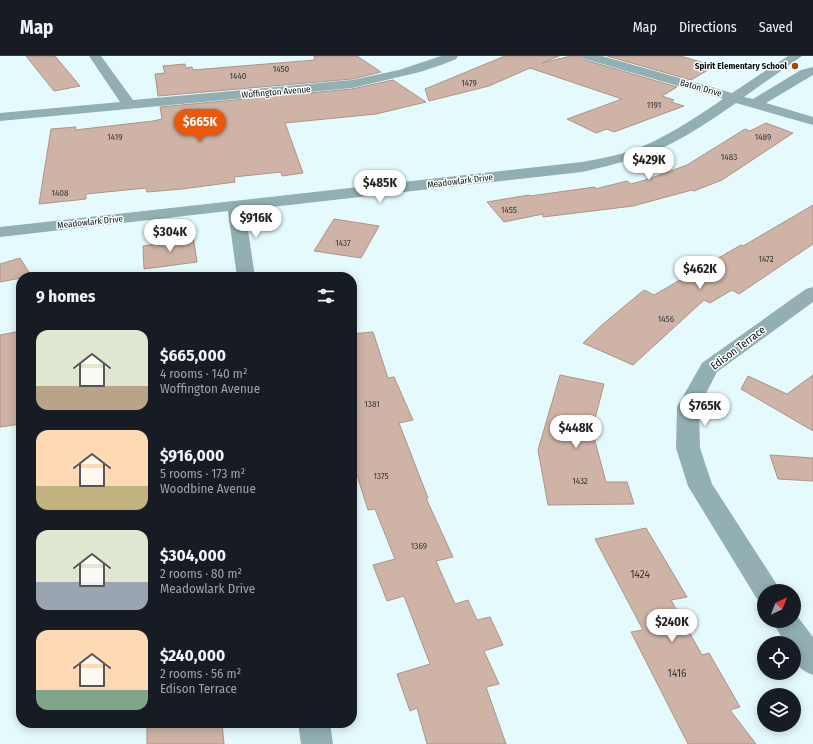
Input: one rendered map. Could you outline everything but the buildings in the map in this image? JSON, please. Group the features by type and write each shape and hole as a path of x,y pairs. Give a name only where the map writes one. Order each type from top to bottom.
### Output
{"street":[{"path":"95,56 129,105"},
{"name":"Woffington Avenue","path":"0,117 352,84 393,76 429,66 452,56"},
{"name":"Baton Drive","path":"589,56 813,121"},
{"name":"Meadowlark Drive","path":"0,232 582,167 629,156 664,142 694,125 796,56"},
{"path":"755,104 805,73 813,71"},
{"path":"236,206 245,272"},
{"name":"Edison Terrace","path":"763,584 700,486 688,448 688,407 709,368 813,293"},
{"path":"791,628 813,662"},
{"path":"315,728 317,744"}],"place":[{"name":"Spirit Elementary School","path":"795,66"}]}
